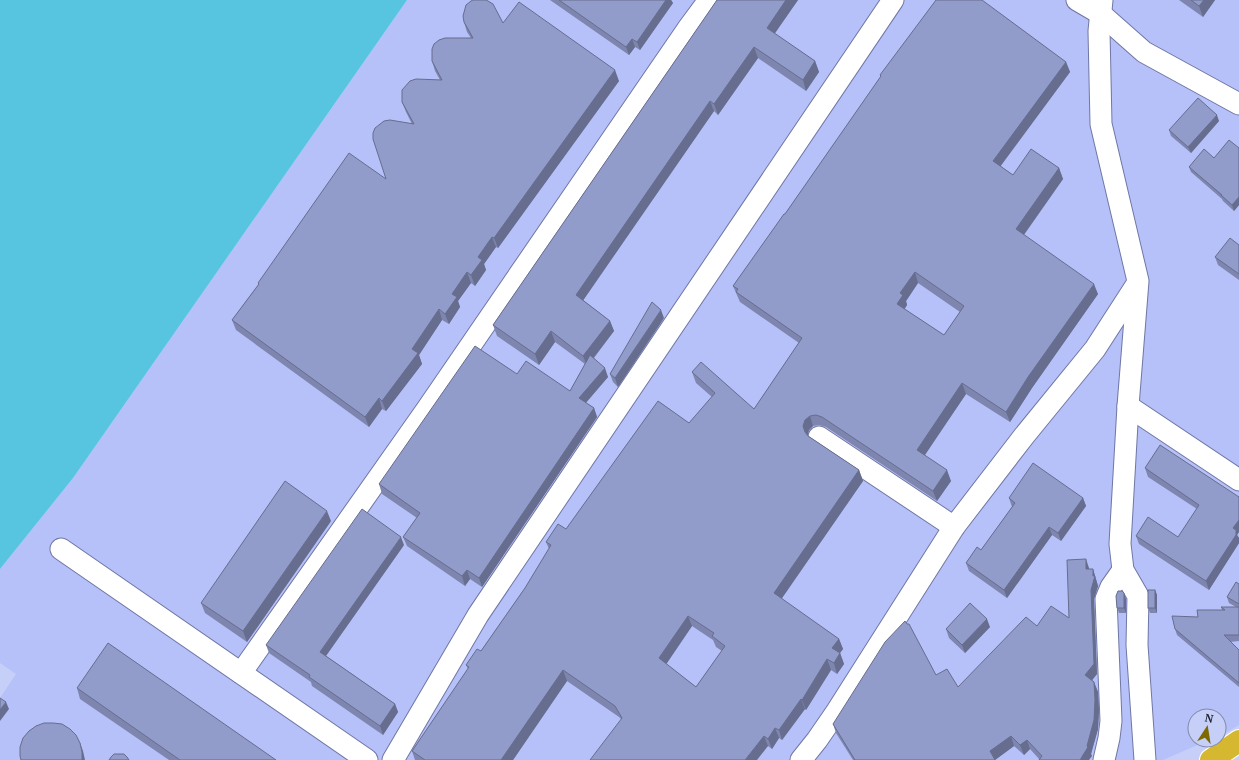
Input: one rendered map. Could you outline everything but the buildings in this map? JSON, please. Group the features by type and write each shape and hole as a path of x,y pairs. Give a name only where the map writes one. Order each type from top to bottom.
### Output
{"highway":[{"path":"1211,760 1239,741"}],"street":[{"path":"242,673 427,409 709,0"},
{"path":"393,760 478,615 893,0"},
{"path":"1077,0 1101,7 1144,52 1239,104"},
{"path":"1101,7 1099,31 1101,124 1138,281 1128,406 1120,544 1123,570 1138,596 1137,645 1145,760"},
{"path":"801,760 837,711 954,527 1024,436 1095,349 1138,281"},
{"path":"1128,406 1239,480"},
{"path":"819,438 954,527"},
{"path":"62,549 367,760"},
{"path":"1104,760 1111,721 1106,599 1111,587 1123,570"}],"shaded area":[{"path":"0,0 407,0 73,478 0,569"},
{"path":"407,0 1239,0 1239,725 1227,732 1227,708 1187,708 1187,748 1191,748 1163,760 0,760 0,698 16,674 0,663 0,569 73,478"}]}
